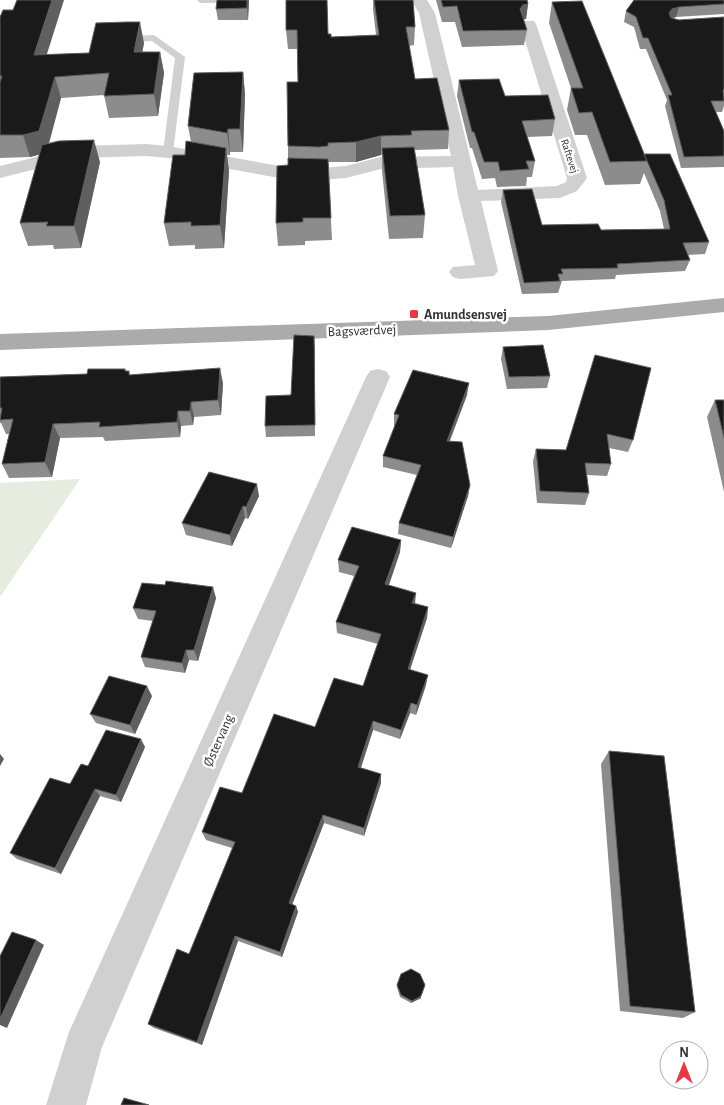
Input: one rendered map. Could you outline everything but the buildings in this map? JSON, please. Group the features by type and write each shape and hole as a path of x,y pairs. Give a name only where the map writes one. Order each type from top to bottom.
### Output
{"main road":[{"name":"Bagsværdvej","path":"0,342 538,324 724,305"}],"street":[{"path":"205,0 210,0"},
{"path":"418,0 426,14 487,271 460,272"},
{"name":"Raftevej","path":"468,196 560,192 569,189 575,184 577,178 528,24"},
{"path":"0,172 80,152 146,150 168,152 285,173 320,174 346,172 381,163 462,161"},
{"name":"Østervang","path":"66,1105 83,1046 378,377"}],"lane":[{"path":"134,39 154,38 180,58 168,152"}],"shaded area":[{"path":"80,479 0,597 0,483"}],"place":[{"name":"Amundsensvej","path":"414,314"}]}
